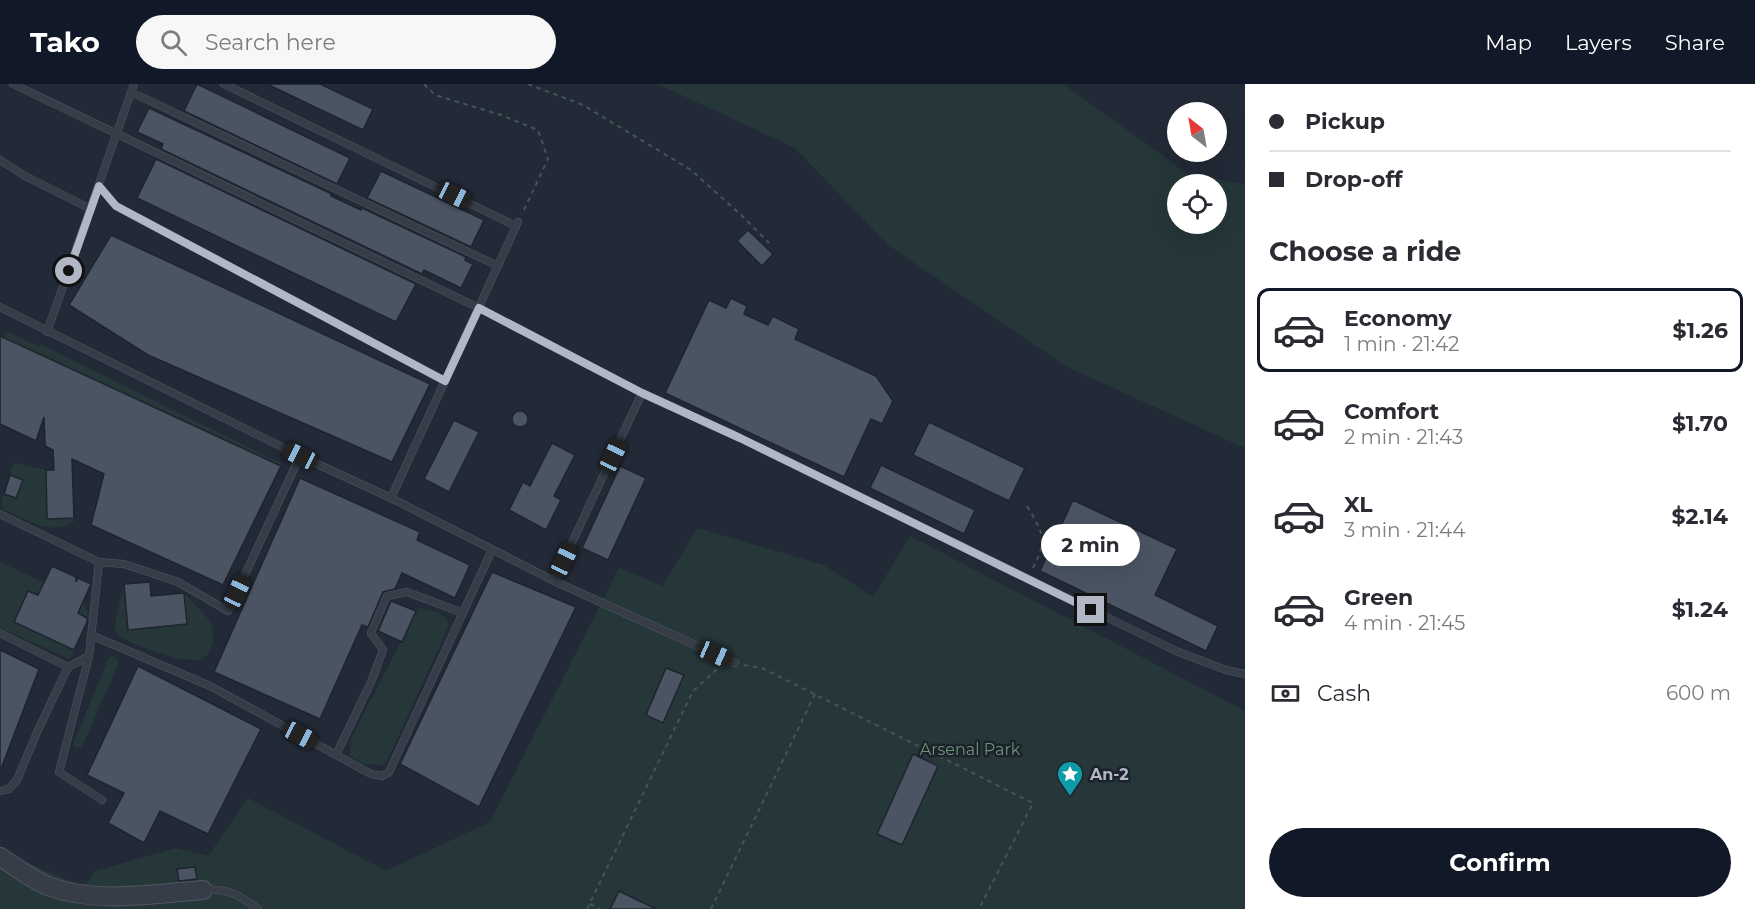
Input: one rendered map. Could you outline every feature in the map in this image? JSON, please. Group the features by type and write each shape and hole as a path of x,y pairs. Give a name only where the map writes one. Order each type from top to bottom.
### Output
{"street":[{"path":"0,857 47,885 81,894 133,895 203,890"}],"lane":[{"path":"13,84 479,308 642,393 740,438 1176,651 1226,670 1245,674"},
{"path":"47,332 134,84"},
{"path":"224,84 517,224 392,498"},
{"path":"131,92 498,266"},
{"path":"0,160 25,176 91,209"},
{"path":"99,186 116,206 445,381"},
{"path":"0,308 300,456 392,498 554,581 735,663"},
{"path":"554,581 642,393"},
{"path":"0,514 99,562 124,564 178,582 228,611 300,456"},
{"path":"91,635 210,686 371,774 382,776 389,772 492,550"},
{"path":"99,562 89,656 59,772 102,800"},
{"path":"336,755 371,682 383,650 370,633 387,596 407,592 463,613"},
{"path":"0,633 68,667"},
{"path":"0,791 9,789 17,780 68,667 89,656"},
{"path":"203,890 222,889 241,897 258,909"}],"path":[{"path":"424,84 435,95 501,115 538,130 548,159 517,224"},
{"path":"528,84 583,105 691,170 769,243"},
{"path":"1027,506 1040,527 1043,541 1027,579"},
{"path":"587,909 693,691 716,670 735,663 762,668 1033,803 979,909"},
{"path":"711,909 815,694"},
{"path":"590,904 600,909"}],"green space":[{"path":"658,84 1063,84 1167,159 1167,162 1171,162 1188,174 1167,174 1167,234 1227,234 1227,181 1245,184 1245,448 1067,367 888,245 795,148"},
{"path":"8,332 39,347 40,344 282,464 281,466 0,336 4,337"},
{"path":"14,463 46,470 47,518 74,518 74,521 56,528 47,527 2,509 2,499"},
{"name":"Arsenal Park","path":"697,528 824,565 873,597 910,536 1245,711 1245,909 0,909 0,851 82,886 90,880 95,871 176,848 208,856 248,798 386,871 490,822 619,568 663,586"},
{"path":"0,562 83,601 89,618 70,659 0,628"},
{"path":"124,584 128,629 186,624 184,593 210,621 214,638 210,652 201,660 177,659 121,637 115,630"},
{"path":"418,608 441,614 449,625 387,761 382,765 363,764 350,755 351,739"},
{"path":"109,657 115,657 119,662 82,747 77,748 73,745"}],"building":[{"path":"197,84 350,158 337,184 184,111"},
{"path":"267,84 320,84 373,109 363,130"},
{"path":"149,108 332,194 331,196 361,210 362,208 466,257 465,260 473,264 461,288 424,270 422,274 161,149 163,144 137,132"},
{"path":"156,159 416,284 396,322 137,198"},
{"path":"381,171 484,220 471,247 367,198"},
{"path":"748,230 773,254 762,266 737,241"},
{"path":"111,235 430,384 392,462 148,355 69,305"},
{"path":"731,298 747,306 744,314 768,325 773,316 799,329 795,339 876,376 893,401 882,424 871,419 844,477 665,393 709,300 726,308"},
{"path":"0,336 281,466 223,585 91,525 104,474 72,459 74,518 47,519 46,470 54,470 53,450 45,446 44,417 36,441 0,424"},
{"path":"520,411 526,413 528,419 526,425 520,427 514,425 512,419 514,413"},
{"path":"454,420 479,432 449,492 424,479"},
{"path":"929,422 1025,468 1009,501 913,455"},
{"path":"552,443 575,455 554,496 561,500 546,530 509,510 523,482 530,486"},
{"path":"881,465 975,510 964,534 870,488"},
{"path":"620,466 646,478 608,560 582,548"},
{"path":"10,475 23,480 16,498 4,494"},
{"path":"300,478 420,532 417,540 470,565 455,598 402,573 395,589 383,592 368,627 362,625 320,719 214,672"},
{"path":"1073,500 1177,549 1155,595 1218,626 1206,651 1040,571"},
{"path":"52,566 76,577 76,582 78,578 91,584 78,613 87,618 87,622 74,650 14,622 28,591 38,595"},
{"path":"492,572 576,607 479,807 400,764"},
{"path":"150,582 151,596 184,593 187,624 128,630 124,584"},
{"path":"391,601 416,611 402,642 378,631"},
{"path":"0,650 39,669 1,769 0,768"},
{"path":"138,666 261,729 208,834 160,811 144,843 108,823 124,793 87,775"},
{"path":"666,668 684,675 663,723 646,715"},
{"path":"913,754 938,766 902,845 877,834"},
{"path":"195,867 197,879 179,881 177,869"},
{"path":"619,891 656,909 610,909"}],"place":[{"name":"An-2","path":"1070,797"}],"route":[{"path":"69,271 99,186 116,206 445,381 479,308 642,393 740,438 1091,610"}]}
